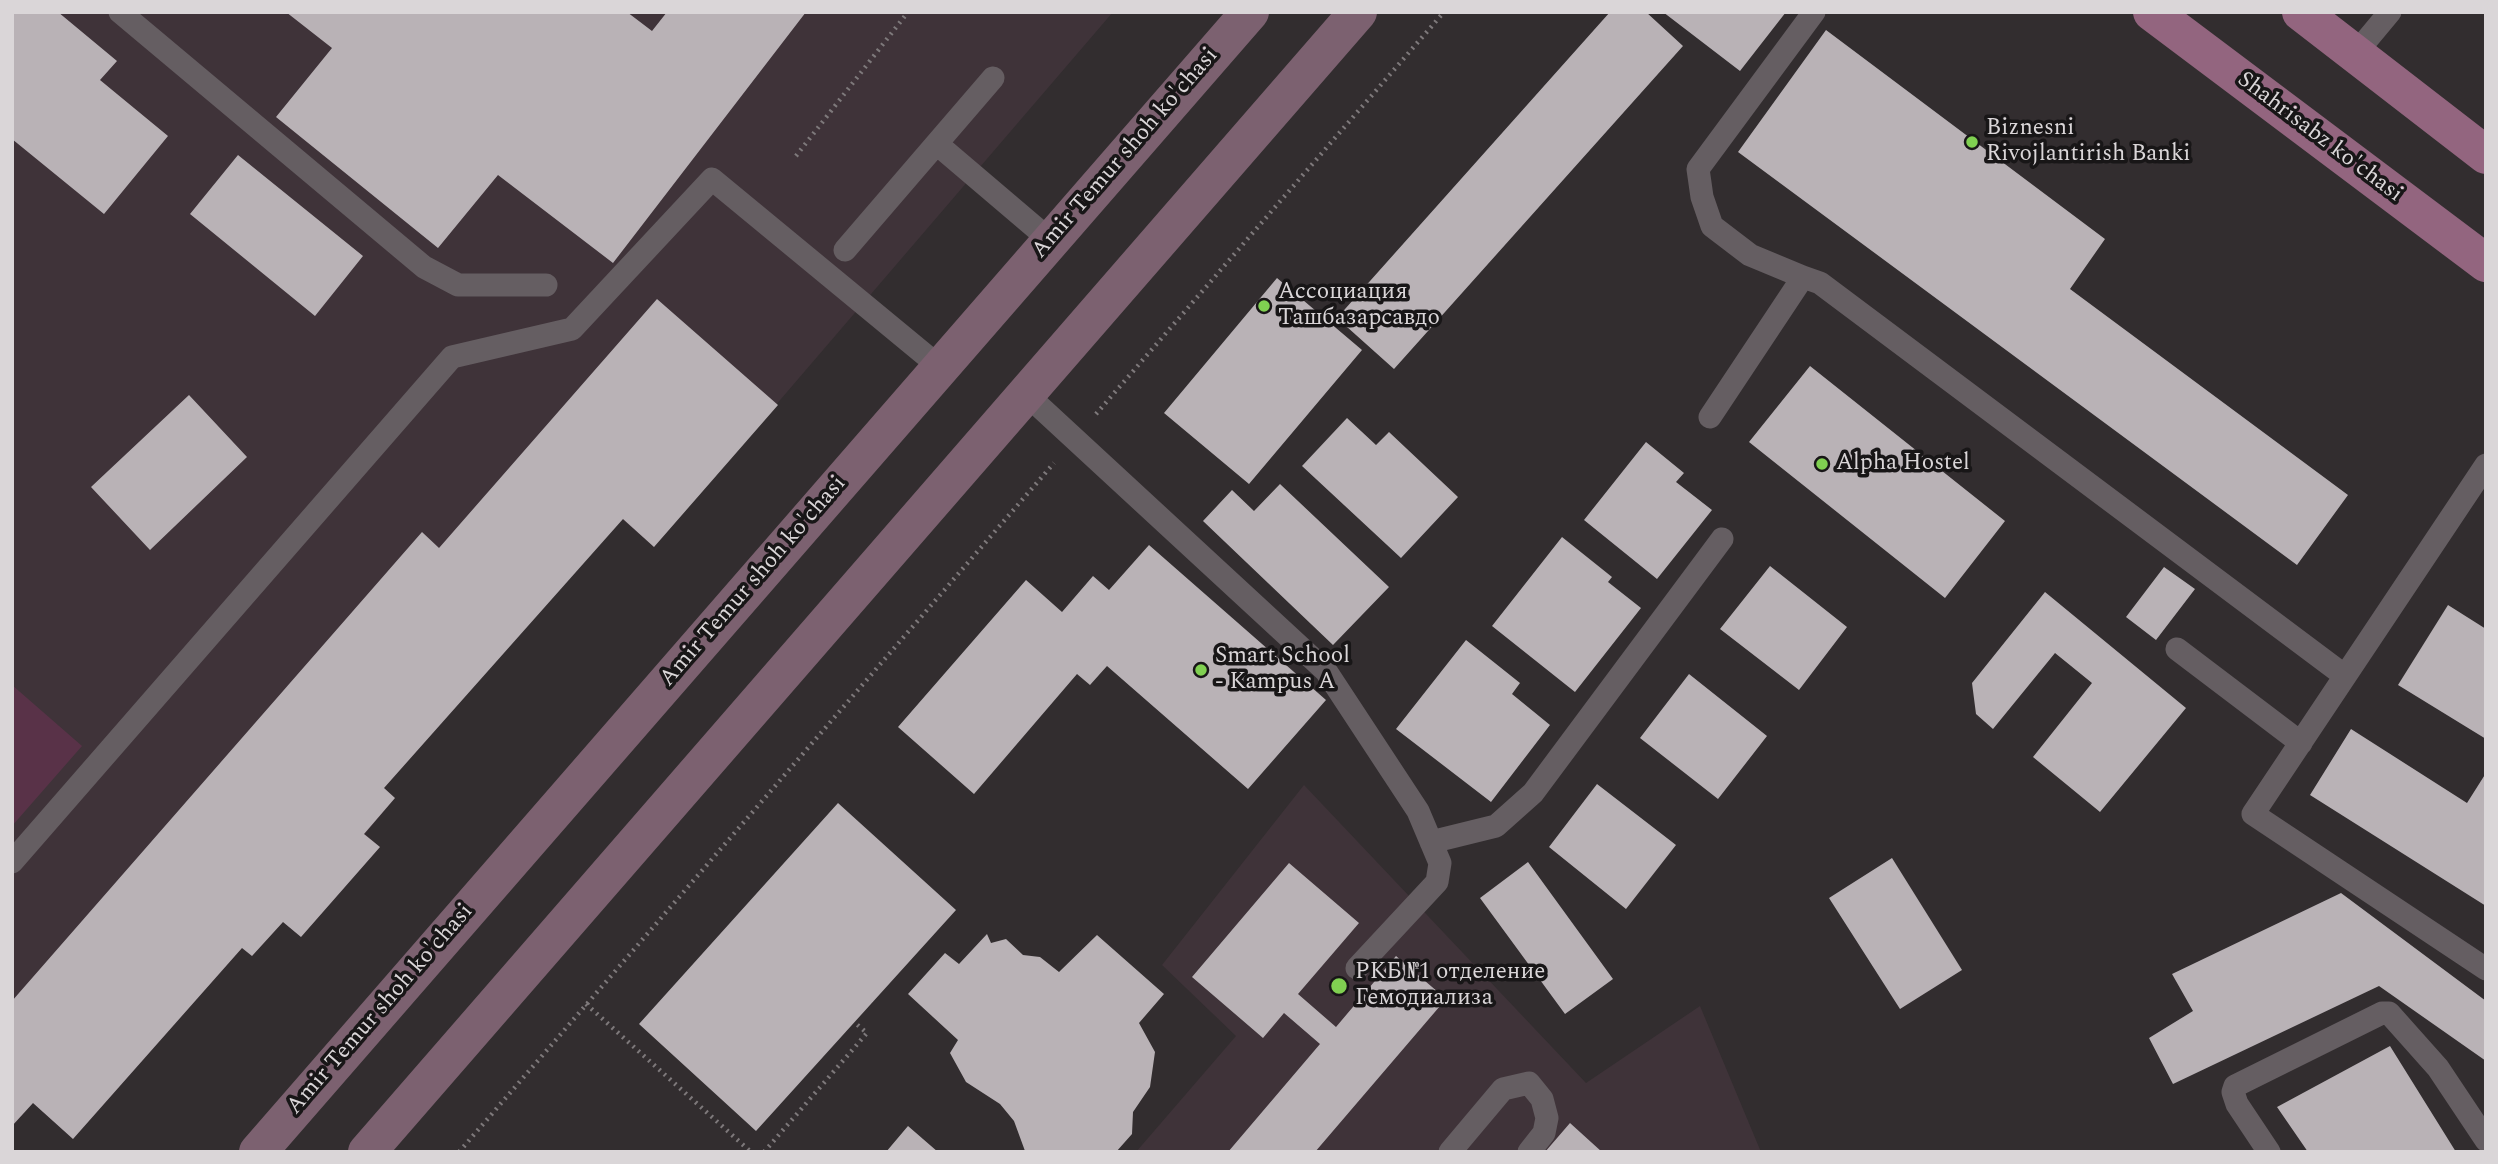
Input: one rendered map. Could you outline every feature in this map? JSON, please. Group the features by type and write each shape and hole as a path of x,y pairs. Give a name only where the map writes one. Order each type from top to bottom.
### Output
{"main road":[{"path":"367,1152 1358,12"},
{"name":"Shahrisabz ko'chasi","path":"2152,12 2486,263"},
{"path":"2301,12 2486,155"},
{"name":"Amir Temur shoh ko'chasi","path":"258,1152 1051,241 1241,15"}],"lane":[{"path":"120,12 424,267 458,285 546,285"},
{"path":"1815,12 1698,169 1702,197 1712,226 1750,255 1820,283 2345,676"},
{"path":"2356,54 2390,12"},
{"path":"845,250 993,78"},
{"path":"937,144 1051,241"},
{"path":"12,862 452,357 572,329 712,179 941,368"},
{"path":"1710,417 1803,277"},
{"path":"1026,394 1325,671 1418,811 1440,863 1437,882 1357,968"},
{"path":"2486,465 2253,814 2486,969"},
{"path":"1431,842 1496,826 1533,793 1722,539"},
{"path":"2177,649 2301,743"},
{"path":"2269,1152 2237,1104 2233,1092 2235,1086 2382,1013 2389,1013 2438,1068 2486,1140"},
{"path":"1450,1152 1503,1089 1529,1083 1542,1099 1547,1118 1544,1133 1529,1152"}],"path":[{"path":"796,156 908,12"},
{"path":"1088,424 1444,12"},
{"path":"459,1152 1060,456"},
{"path":"586,1004 751,1152"},
{"path":"764,1152 867,1033 855,1023"}],"shaded area":[{"path":"12,12 1113,12 654,547 622,519 384,788 395,798 365,834 380,847 301,937 283,922 252,956 242,948 73,1139 33,1103 12,1126"},
{"path":"12,685 82,746 12,826"},
{"name":"РКБ №1 отделение Гемодиализа","path":"1304,785 1586,1083 1700,1006 1761,1152 1136,1152 1236,1036 1162,965"}],"building":[{"path":"12,12 58,12 117,61 100,80 168,136 104,214 12,139"},
{"path":"286,12 627,12 652,31 667,12 806,12 613,263 498,175 438,248 276,117 332,48"},
{"path":"1610,12 1646,12 1683,46 1394,369 1337,318"},
{"path":"1663,12 1786,12 1740,71"},
{"path":"1826,30 2105,239 2070,289 2348,495 2297,565 1738,152"},
{"path":"238,155 363,256 315,316 190,214"},
{"path":"1277,278 1362,350 1249,484 1164,413"},
{"path":"657,299 778,405 654,547 623,519 384,788 395,798 364,834 380,847 301,937 283,922 252,956 242,948 73,1139 33,1103 12,1126 12,1001 422,532 439,548"},
{"path":"1810,366 2005,521 1945,598 1749,442"},
{"path":"189,395 247,457 150,550 91,487"},
{"path":"1347,418 1376,445 1389,432 1458,497 1401,558 1302,466"},
{"path":"1646,442 1684,473 1676,482 1712,510 1657,579 1584,520"},
{"path":"1280,484 1389,587 1333,645 1203,521 1232,490 1254,511"},
{"path":"1562,537 1612,577 1608,582 1641,608 1575,692 1492,626"},
{"name":"Smart School - Kampus A","path":"1149,545 1326,700 1248,789 1107,666 1090,685 1077,674 974,794 898,727 1026,580 1062,612 1093,576 1109,590"},
{"path":"1770,566 1847,627 1799,690 1720,629"},
{"path":"2164,567 2195,589 2156,640 2126,617"},
{"path":"2045,592 2186,708 2100,812 2033,757 2092,683 2055,653 1993,729 1976,714 1972,683"},
{"path":"2448,605 2486,629 2486,739 2398,685"},
{"path":"1466,640 1520,683 1512,694 1550,725 1491,802 1396,729"},
{"path":"1689,674 1767,736 1718,799 1640,738"},
{"path":"2351,729 2467,803 2486,773 2486,906 2310,795"},
{"path":"1597,784 1676,845 1626,909 1549,847"},
{"path":"838,803 956,910 756,1131 639,1024"},
{"path":"1892,858 1962,970 1900,1009 1829,898"},
{"path":"1528,862 1613,979 1565,1014 1480,898"},
{"path":"1289,863 1359,923 1298,994 1336,1027 1396,956 1446,999 1315,1152 1228,1152 1320,1044 1284,1013 1263,1038 1192,977"},
{"path":"2341,893 2486,1001 2486,1061 2379,986 2173,1084 2149,1038 2193,1011 2172,974"},
{"path":"987,934 991,943 1006,939 1023,955 1040,957 1059,972 1097,935 1164,994 1139,1023 1155,1052 1150,1087 1133,1112 1132,1134 1116,1152 1025,1151 1014,1121 1000,1104 966,1082 950,1053 958,1040 908,994 945,953 959,964"},
{"path":"2390,1046 2456,1152 2308,1152 2277,1107"},
{"path":"1570,1123 1602,1152 1545,1152"},
{"path":"908,1126 938,1152 886,1152"}],"place":[{"name":"Biznesni Rivojlantirish Banki","path":"1972,142"},
{"name":"Ассоциация Ташбазарсавдо","path":"1264,306"},
{"name":"Alpha Hostel","path":"1822,464"},
{"name":"Smart School - Kampus A","path":"1201,670"},
{"name":"РКБ №1 отделение Гемодиализа","path":"1339,986"}]}
